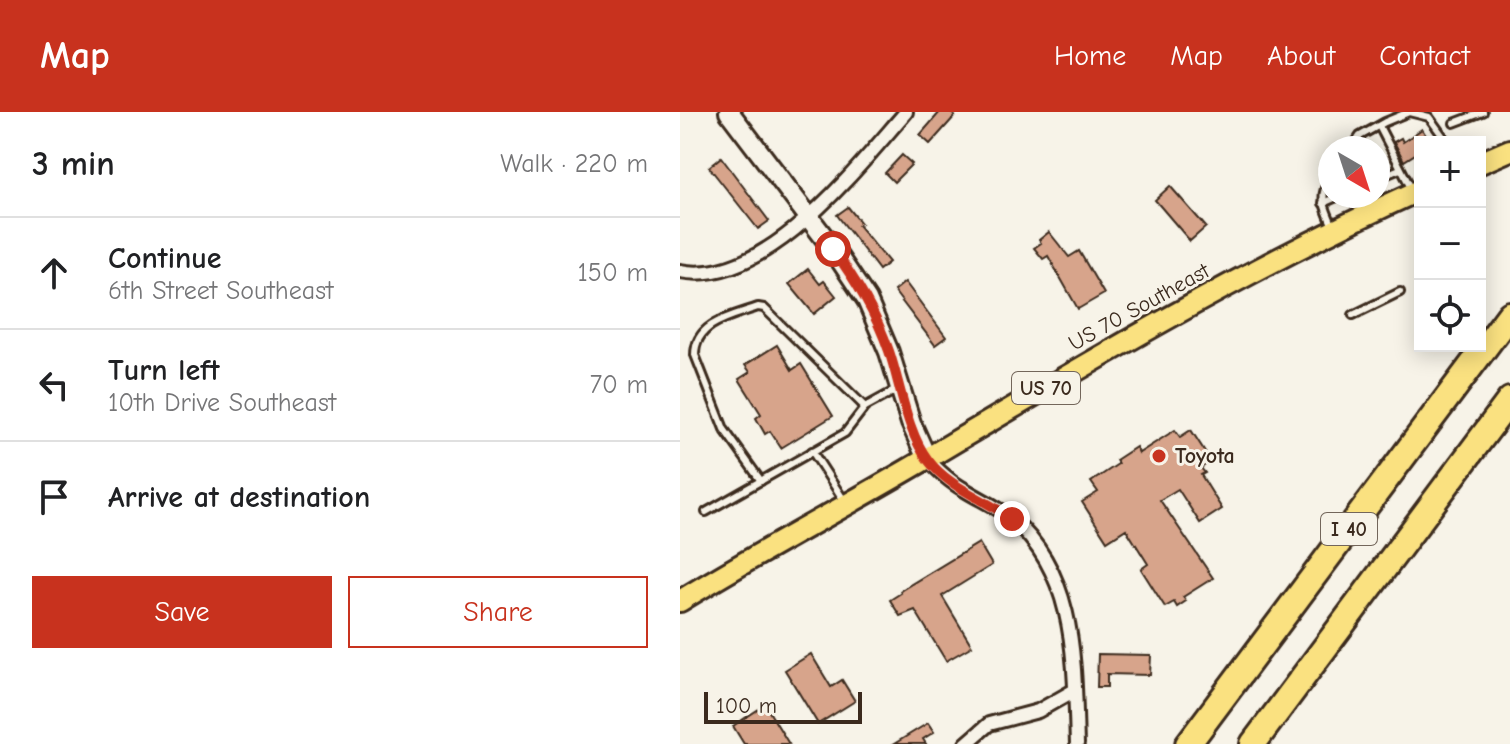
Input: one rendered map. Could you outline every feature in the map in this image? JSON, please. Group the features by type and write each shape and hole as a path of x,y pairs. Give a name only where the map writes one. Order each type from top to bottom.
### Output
{"highway":[{"name":"I 40","path":"1188,744 1510,314"},
{"name":"I 40","path":"1253,744 1510,400"}],"main road":[{"path":"1486,160 1510,150"},
{"name":"US 70 Southeast","path":"1390,199 1414,192"},
{"name":"US 70 Southeast","path":"680,601 1121,343 1335,230 1368,208"}],"street":[{"path":"729,112 867,300 882,332 911,423 927,459 952,482 1012,519 1042,553 1067,610 1073,645 1077,744"},
{"path":"680,271 695,275 747,262 809,217 906,112"},
{"path":"966,744 989,724 1038,711 1075,690"}],"lane":[{"path":"1360,136 1409,112 1429,117 1443,136"},
{"path":"1454,123 1483,112"},
{"path":"1379,126 1400,169 1414,187"},
{"path":"1390,173 1400,169"},
{"path":"1325,208 1335,230"},
{"path":"1353,315 1400,292"},
{"path":"761,481 724,429 695,355 695,346 708,326 758,307 764,308 865,407"},
{"path":"706,512 845,433 865,407 901,387"},
{"path":"812,451 847,505"}],"building":[{"path":"940,112 950,112 955,116 930,144 920,135"},
{"path":"1422,129 1426,136 1414,136 1414,155 1404,161 1394,142 1401,138 1403,142"},
{"path":"902,155 912,164 894,182 885,173"},
{"path":"721,157 769,221 758,229 709,167"},
{"path":"1170,186 1206,227 1190,241 1155,200"},
{"path":"848,207 861,223 858,225 889,262 879,270 837,215"},
{"path":"1049,232 1069,257 1079,251 1104,294 1078,309 1048,256 1043,259 1034,248"},
{"path":"808,269 820,284 824,281 836,296 814,314 789,284"},
{"path":"905,282 946,337 935,345 894,291"},
{"path":"777,345 792,370 801,364 833,416 781,448 770,431 765,434 756,418 761,414 739,379 750,372 745,365"},
{"path":"1175,430 1180,437 1191,430 1211,461 1201,468 1205,473 1201,475 1222,509 1200,523 1178,489 1160,500 1213,578 1183,597 1186,601 1177,607 1174,602 1165,607 1141,569 1148,564 1126,529 1107,541 1082,502 1098,492 1091,482 1118,464 1116,460 1136,447 1139,453"},
{"path":"979,543 992,565 942,596 972,646 946,661 915,610 900,616 890,600"},
{"path":"811,654 831,687 842,680 855,701 818,724 785,670"},
{"path":"1098,654 1151,655 1150,675 1107,674 1107,687 1097,687"},
{"path":"765,705 789,744 744,744 733,726"},
{"path":"928,723 934,732 923,739 926,744 894,744"}],"place":[{"name":"Toyota","path":"1159,456"}],"route":[{"path":"833,249 867,300 877,321 911,423 927,459 952,482 1012,519"}]}
